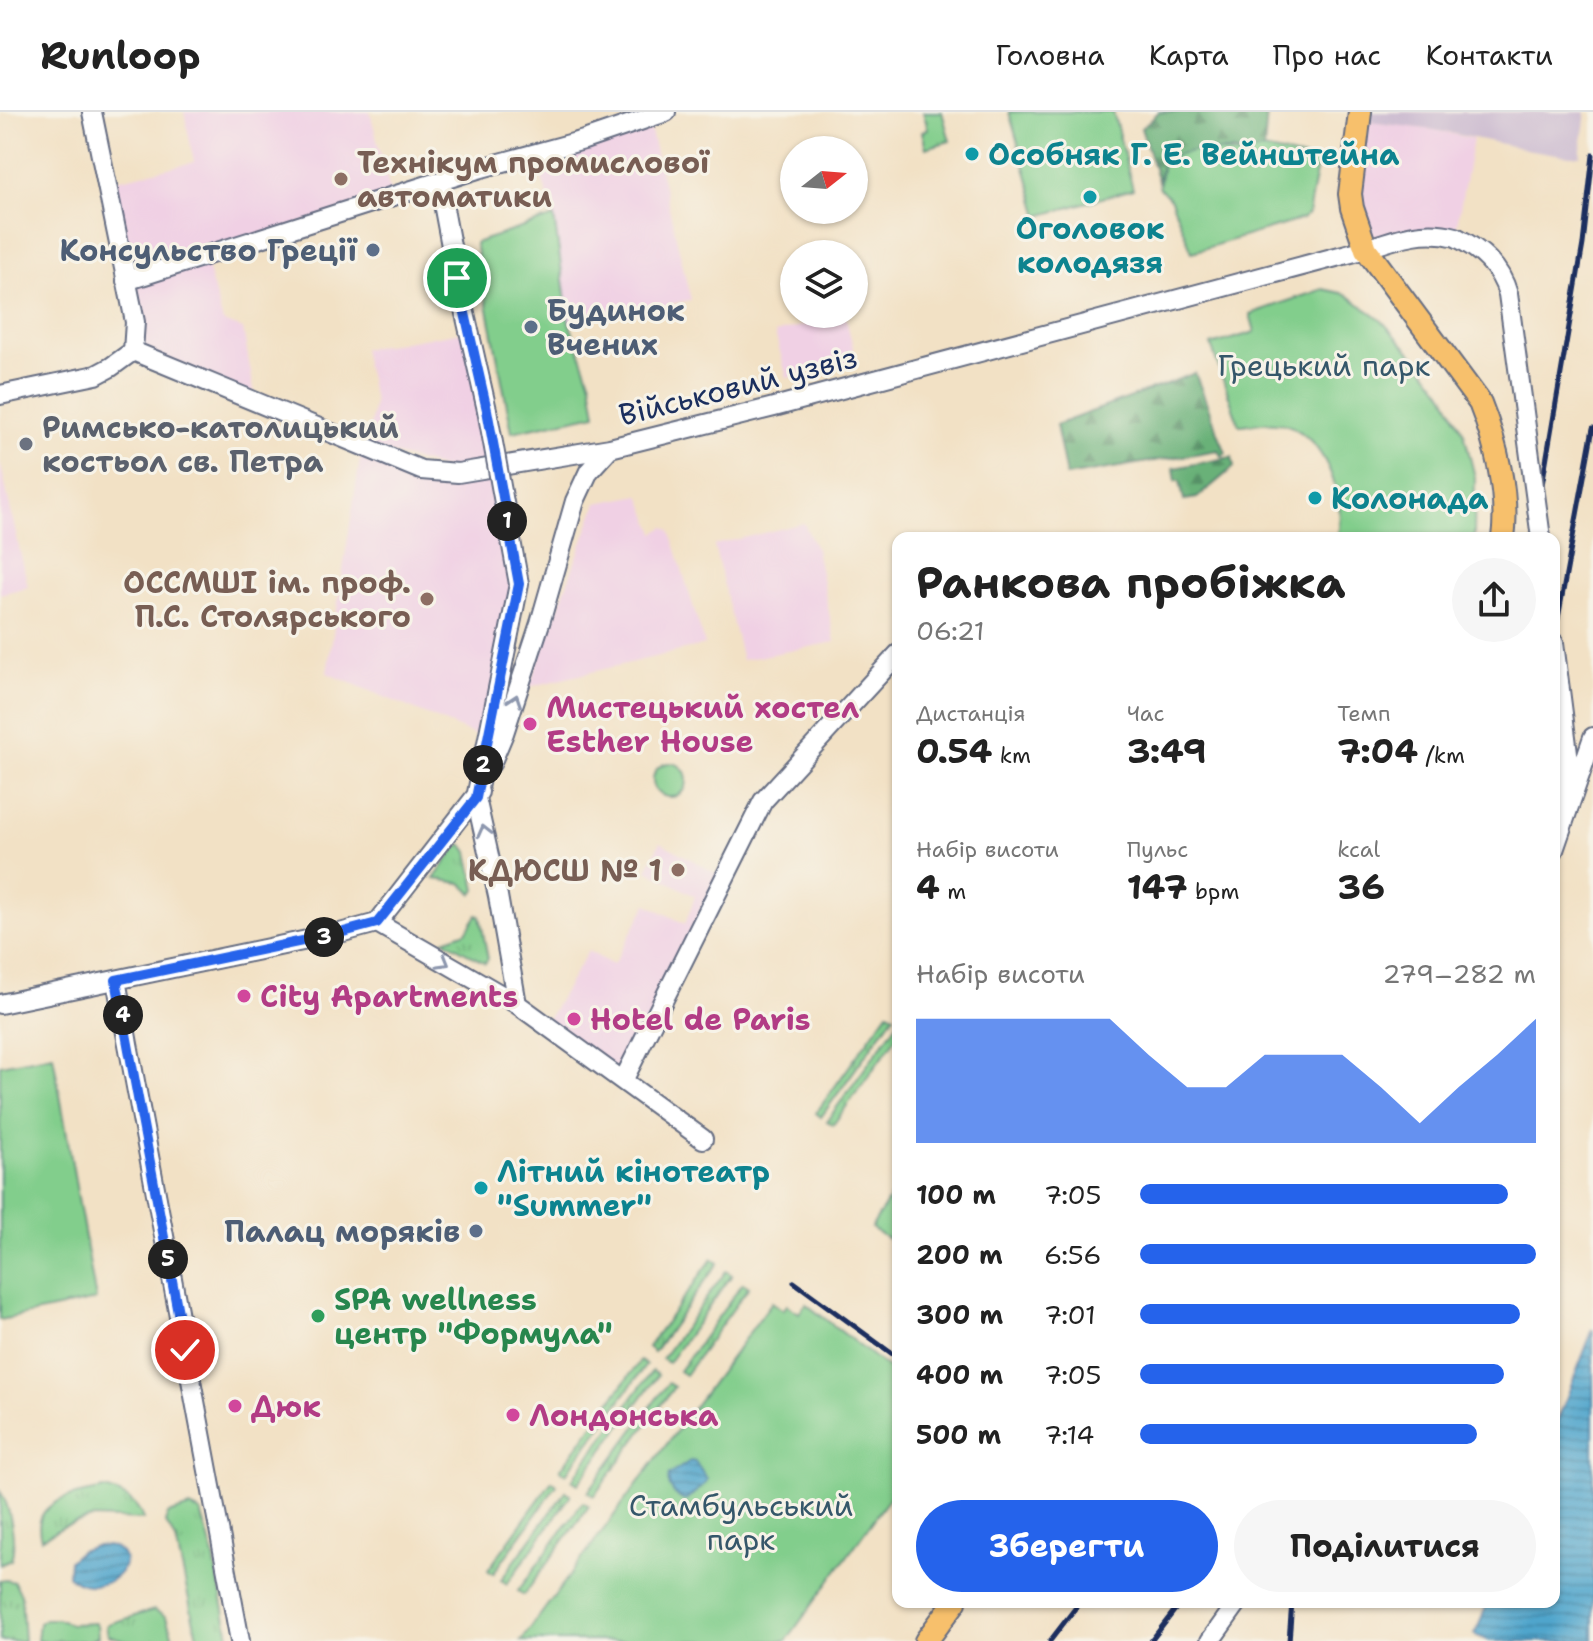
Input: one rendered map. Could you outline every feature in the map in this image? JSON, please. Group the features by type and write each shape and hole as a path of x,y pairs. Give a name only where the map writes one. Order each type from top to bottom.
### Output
{"main road":[{"path":"1360,112 1350,194 1366,249 1480,403 1488,423 1501,480 1504,532"},
{"path":"926,1641 951,1608"}],"street":[{"path":"0,395 96,375 133,351 135,322 92,112"},
{"path":"126,281 662,113"},
{"path":"439,182 487,410 519,584 476,798 498,896 517,1004"},
{"name":"Військовий узвіз","path":"133,351 421,470 458,473 610,448 830,393 1423,232 1456,237 1476,248 1492,263 1508,294 1540,532"},
{"path":"0,1004 377,923 476,798 504,733 521,682 575,501 589,471 610,448"},
{"path":"623,1081 763,801 892,661"},
{"path":"1560,690 1568,753 1565,817"},
{"path":"1560,832 1593,737"},
{"path":"377,923 517,1004 703,1139"},
{"path":"116,980 240,1641"},
{"path":"1210,1641 1234,1608"}],"shaded area":[{"path":"184,112 370,112 391,195 127,277 108,182 194,162"},
{"path":"1362,112 1586,112 1580,156 1570,156 1435,130 1361,121"},
{"path":"648,119 691,300 669,304 668,311 659,314 653,306 569,322 554,217 535,155"},
{"path":"1361,121 1435,130 1473,139 1455,235 1366,248 1354,207"},
{"path":"205,260 223,322 243,329 256,401 135,350 128,282"},
{"path":"793,328 848,328 856,360 787,378 775,333"},
{"path":"468,331 495,466 459,472 367,447 374,400 362,349"},
{"name":"ОССМШІ ім. проф. П.С. Столярського","path":"362,447 421,471 496,469 517,584 487,740 327,673"},
{"path":"0,462 28,587 0,594"},
{"path":"640,495 655,533 665,527 670,530 705,645 529,687 597,503"},
{"path":"804,523 816,549 835,642 742,660 714,545"},
{"path":"660,842 721,876 622,1076 546,1022 588,951 613,965 647,904 685,924 695,896 647,870"}],"green space":[{"path":"923,112 942,112 950,141 926,148 922,132 928,129"},
{"path":"1009,112 1113,112 1133,189 1039,216"},
{"path":"1159,112 1267,112 1264,149 1249,153 1211,152 1163,163 1158,181 1141,128"},
{"path":"1202,149 1241,155 1264,149 1318,161 1308,214 1303,219 1192,252 1171,200 1159,187 1163,163 1179,154"},
{"name":"Будинок Вчених","path":"554,217 569,322 591,383 596,414 512,432 475,243"},
{"name":"Грецький парк","path":"1323,289 1346,294 1382,321 1445,395 1464,433 1475,477 1474,532 1338,532 1339,509 1332,477 1325,461 1306,436 1281,424 1239,425 1211,345 1255,332 1250,314"},
{"path":"1195,373 1226,453 1221,456 1218,450 1066,476 1056,425"},
{"path":"1232,457 1234,467 1197,498 1184,500 1174,468"},
{"path":"670,763 682,768 687,780 682,792 670,797 658,792 653,780 658,768"},
{"path":"463,845 468,852 476,890 473,894 461,883 434,879 456,848"},
{"path":"477,915 480,916 488,959 485,963 444,940 466,932"},
{"path":"888,1012 892,1014 821,1117 816,1113"},
{"path":"892,1030 892,1043 833,1125 827,1121"},
{"path":"53,1055 96,1300 0,1320 0,1065"},
{"path":"892,1195 892,1241 871,1228"},
{"path":"712,1259 718,1263 654,1352 648,1347"},
{"path":"726,1271 732,1275 668,1363 662,1359"},
{"path":"743,1283 749,1287 685,1375 679,1371"},
{"name":"Стамбульський парк","path":"772,1302 783,1310 787,1305 799,1313 806,1304 892,1371 892,1494 786,1641 521,1641"},
{"path":"640,1361 646,1365 566,1474 560,1470"},
{"path":"652,1371 658,1375 578,1484 572,1480"},
{"path":"668,1383 674,1387 594,1496 588,1492"},
{"path":"552,1481 557,1485 493,1574 488,1570"},
{"path":"105,1489 129,1499 143,1520 91,1518 65,1526 41,1539 39,1526 42,1515 49,1507 70,1496"},
{"path":"0,1491 9,1515 13,1552 11,1560 0,1565"},
{"path":"566,1491 571,1495 507,1584 501,1580"},
{"path":"583,1502 589,1506 524,1595 518,1591"},
{"path":"190,1507 201,1512 213,1553 230,1641 198,1641 176,1540 165,1522 168,1514"},
{"path":"0,1581 14,1582 21,1594 24,1641 0,1641"},
{"path":"154,1610 166,1617 174,1641 127,1641 108,1635 108,1624"},
{"path":"45,1619 70,1624 95,1623 98,1637 88,1641 37,1641 39,1623"}],"water":[{"path":"1593,1329 1593,1641 1490,1641 1475,1635 1486,1608 1560,1608 1560,1414"},
{"path":"690,1461 695,1462 707,1479 685,1501 672,1491 668,1479 669,1475"},
{"path":"109,1546 120,1551 125,1559 123,1568 118,1575 102,1584 75,1581 68,1575 69,1561 80,1551"}],"railway":[{"path":"1534,532 1583,244 1593,155"},
{"path":"1560,607 1593,428"},
{"path":"794,1282 892,1354"},
{"path":"1050,1641 1075,1608"},
{"path":"1151,1641 1176,1608"},
{"path":"1289,1641 1292,1608"}],"place":[{"name":"Особняк Г. Е. Вейнштейна","path":"972,154"},
{"name":"Технікум промислової автоматики","path":"341,179"},
{"name":"Оголовок колодязя","path":"1090,197"},
{"name":"Консульство Греції","path":"373,250"},
{"name":"Будинок Вчених","path":"531,327"},
{"name":"Римсько-католицький костьол св. Петра","path":"26,444"},
{"name":"Колонада","path":"1315,498"},
{"name":"ОССМШІ ім. проф. П.С. Столярського","path":"427,599"},
{"name":"Мистецький хостел Esther House","path":"530,724"},
{"name":"КДЮСШ № 1","path":"678,870"},
{"name":"City Apartments","path":"244,996"},
{"name":"Hotel de Paris","path":"574,1019"},
{"name":"Літний кінотеатр \"Summer\"","path":"481,1188"},
{"name":"Палац моряків","path":"476,1231"},
{"name":"SPA wellness центр \"Формула\"","path":"318,1316"},
{"name":"Дюк","path":"235,1406"},
{"name":"Лондонська","path":"513,1415"}],"route":[{"path":"185,1350 116,980 377,923 476,798 519,584 487,410 457,278"}]}
